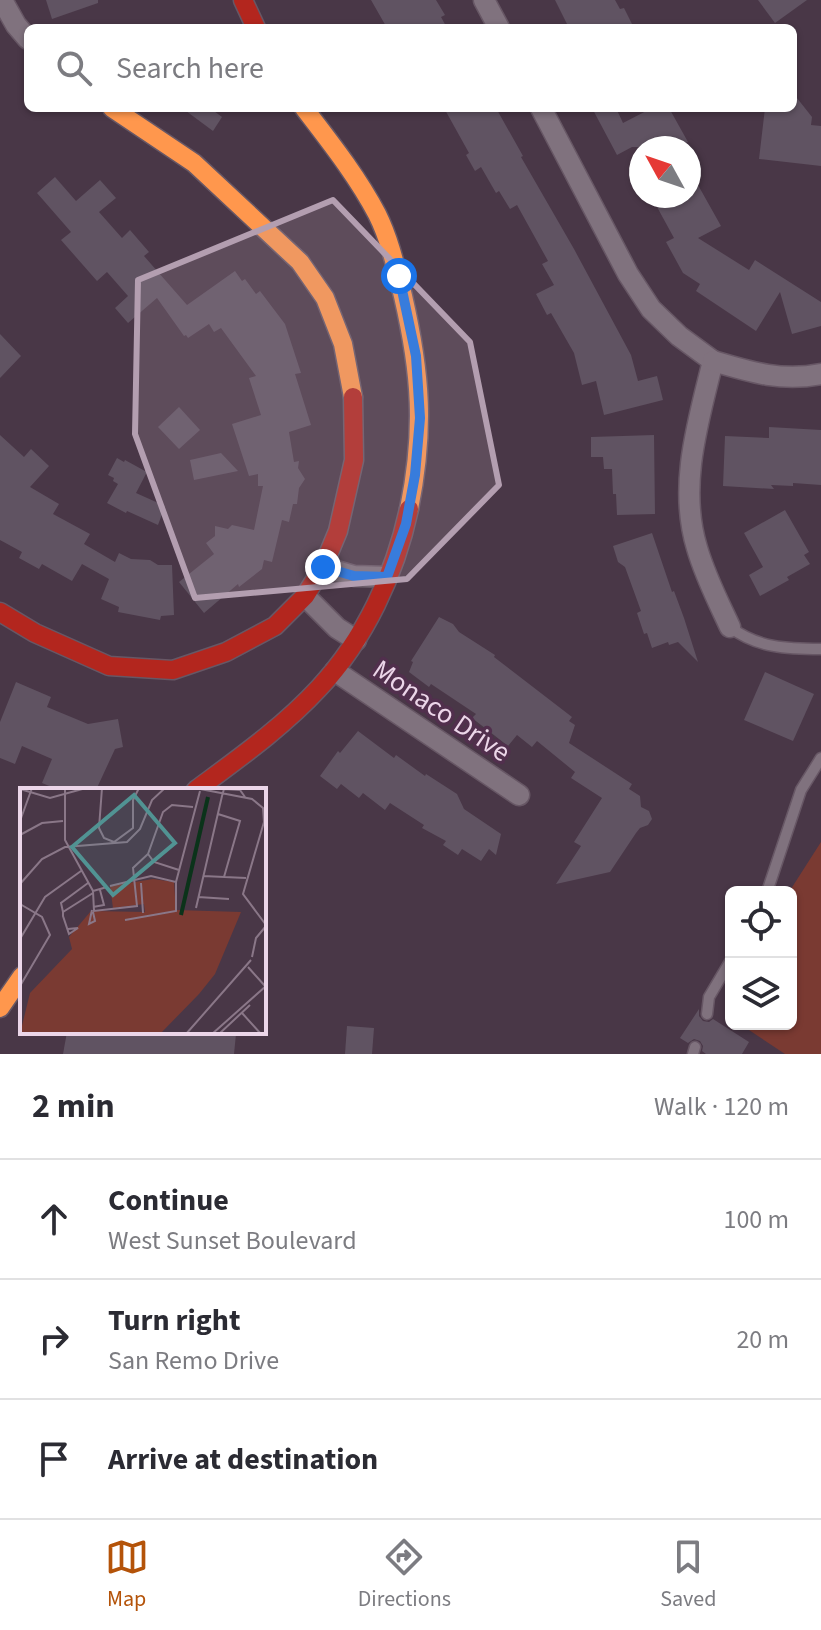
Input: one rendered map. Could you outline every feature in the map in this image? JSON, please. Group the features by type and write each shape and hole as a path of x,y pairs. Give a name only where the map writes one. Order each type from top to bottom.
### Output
{"street":[{"path":"2,0 24,34"},
{"path":"243,0 254,24"},
{"path":"484,0 497,24"},
{"path":"0,612 35,633 109,666 173,670 226,652 275,626 305,596 323,567 338,531 354,460 353,396 343,344 325,298 300,262 194,163 118,112"},
{"path":"199,788 300,709 335,671 372,612 387,577 406,524 415,475 420,418 416,356 399,276 385,231 360,182 307,112"},
{"path":"543,112 628,274 651,309 679,336 713,361 757,374 801,378 821,374"},
{"path":"713,361 690,465 690,508 696,545 709,584 730,627"},
{"path":"323,567 354,576 387,577"},
{"name":"Monaco Drive","path":"305,596 337,628 356,640"},
{"name":"Monaco Drive","path":"335,671 519,795"},
{"path":"0,1008 20,979"}],"lane":[{"path":"730,627 741,636 781,648 821,649"},
{"path":"769,886 801,790 821,758"},
{"path":"707,1014 709,997 725,970"}],"highlighted area":[{"path":"333,200 470,342 499,485 407,579 195,598 135,434 138,280"}],"shaded area":[{"path":"821,842 821,1054 785,1054 749,1030 797,1030 797,886 793,886"}],"building":[{"path":"46,0 98,0 98,3 52,19"},
{"path":"371,0 436,0 445,15 441,17 445,24 385,24"},
{"path":"555,0 615,0 620,9 624,8 632,24 567,24"},
{"path":"758,0 807,0 775,23"},
{"path":"797,98 812,117 811,125 821,126 821,166 759,159 765,112 797,112"},
{"path":"187,112 215,112 222,117 213,131"},
{"path":"446,112 498,112 631,355 638,381 657,376 663,400 604,415 596,381 582,385 574,353 536,294 554,285 542,264 548,261 517,205 510,209 499,191 496,193 481,167 475,171 466,155 469,153"},
{"path":"594,112 618,112 623,123 644,112 671,112 685,136 629,136 629,149 617,155"},
{"path":"55,177 76,201 100,180 116,198 99,212 122,238 130,230 149,252 144,256 187,305 235,271 256,294 260,291 285,324 301,373 295,374 311,425 289,432 294,462 299,461 298,468 305,479 299,488 297,504 293,504 289,522 282,520 272,562 264,560 262,569 239,587 238,584 204,613 179,582 214,554 206,543 215,536 215,526 228,529 232,525 254,530 263,486 258,486 258,474 249,476 232,424 261,415 249,378 256,376 221,328 214,332 209,324 188,338 157,298 128,323 115,308 128,296 107,272 97,281 61,240 71,232 37,193"},
{"path":"701,190 721,226 698,238 749,270 755,260 821,302 821,326 792,334 780,292 756,331 696,291 700,284 683,273 666,242 674,238 658,208 701,208"},
{"path":"0,334 21,356 0,378"},
{"path":"179,407 200,430 179,449 158,427"},
{"path":"769,427 821,430 821,485 771,485 774,489 723,486 725,436 769,438"},
{"path":"0,435 24,457 31,449 49,466 30,487 59,504 53,514 90,534 84,544 115,562 119,553 131,559 172,565 174,615 161,616 160,620 118,612 119,607 101,599 109,579 82,564 72,581 42,564 39,569 19,558 22,552 0,540"},
{"path":"654,435 655,514 617,515 612,469 604,469 603,457 591,457 591,437"},
{"path":"221,453 238,471 194,480 190,460"},
{"path":"117,458 148,470 136,493 165,506 158,525 107,503 118,484 108,475"},
{"path":"785,510 809,552 804,555 810,564 760,596 749,575 763,567 744,533"},
{"path":"652,533 698,662 678,642 652,648 637,613 641,611 625,567 618,562 613,546"},
{"path":"439,617 495,655 572,717 569,721 575,725 569,743 632,784 629,789 640,796 641,807 649,811 652,819 636,833 610,872 556,884 581,846 574,842 602,798 571,778 575,772 537,741 532,747 517,735 508,746 472,718 476,714 409,672 411,661"},
{"path":"765,672 814,694 793,741 744,720"},
{"path":"16,682 51,697 47,707 88,724 118,719 123,747 115,749 97,788 54,788 42,783 52,759 22,746 15,764 0,758 0,722"},
{"path":"358,731 394,758 396,755 457,794 464,809 501,834 496,855 489,849 481,861 462,849 458,855 443,845 446,841 422,828 424,825 390,803 385,810 363,793 359,798 341,784 337,789 320,776"},
{"path":"699,1009 703,1021 713,1019 725,1027 725,1030 749,1042 742,1054 706,1054 700,1041 694,1039 688,1043 680,1038"},
{"path":"347,1026 374,1028 372,1054 345,1054"},
{"path":"67,1034 236,1034 234,1054 63,1054"}],"traffic: slow":[{"path":"118,112 194,163 300,262 325,298 343,344 353,397"},
{"path":"307,112 343,160 382,224 403,296 414,351 419,402 417,453 409,509"},
{"path":"0,1008 20,979"}],"traffic: jam":[{"path":"243,0 254,24"},
{"path":"0,612 35,633 109,666 173,670 226,652 275,626 305,596 323,567 338,531 354,460 353,397"},
{"path":"199,788 276,729 336,669 376,604 396,558 409,509"}],"route":[{"path":"323,567 354,576 387,577 406,524 415,475 420,418 416,356 399,276"}]}
